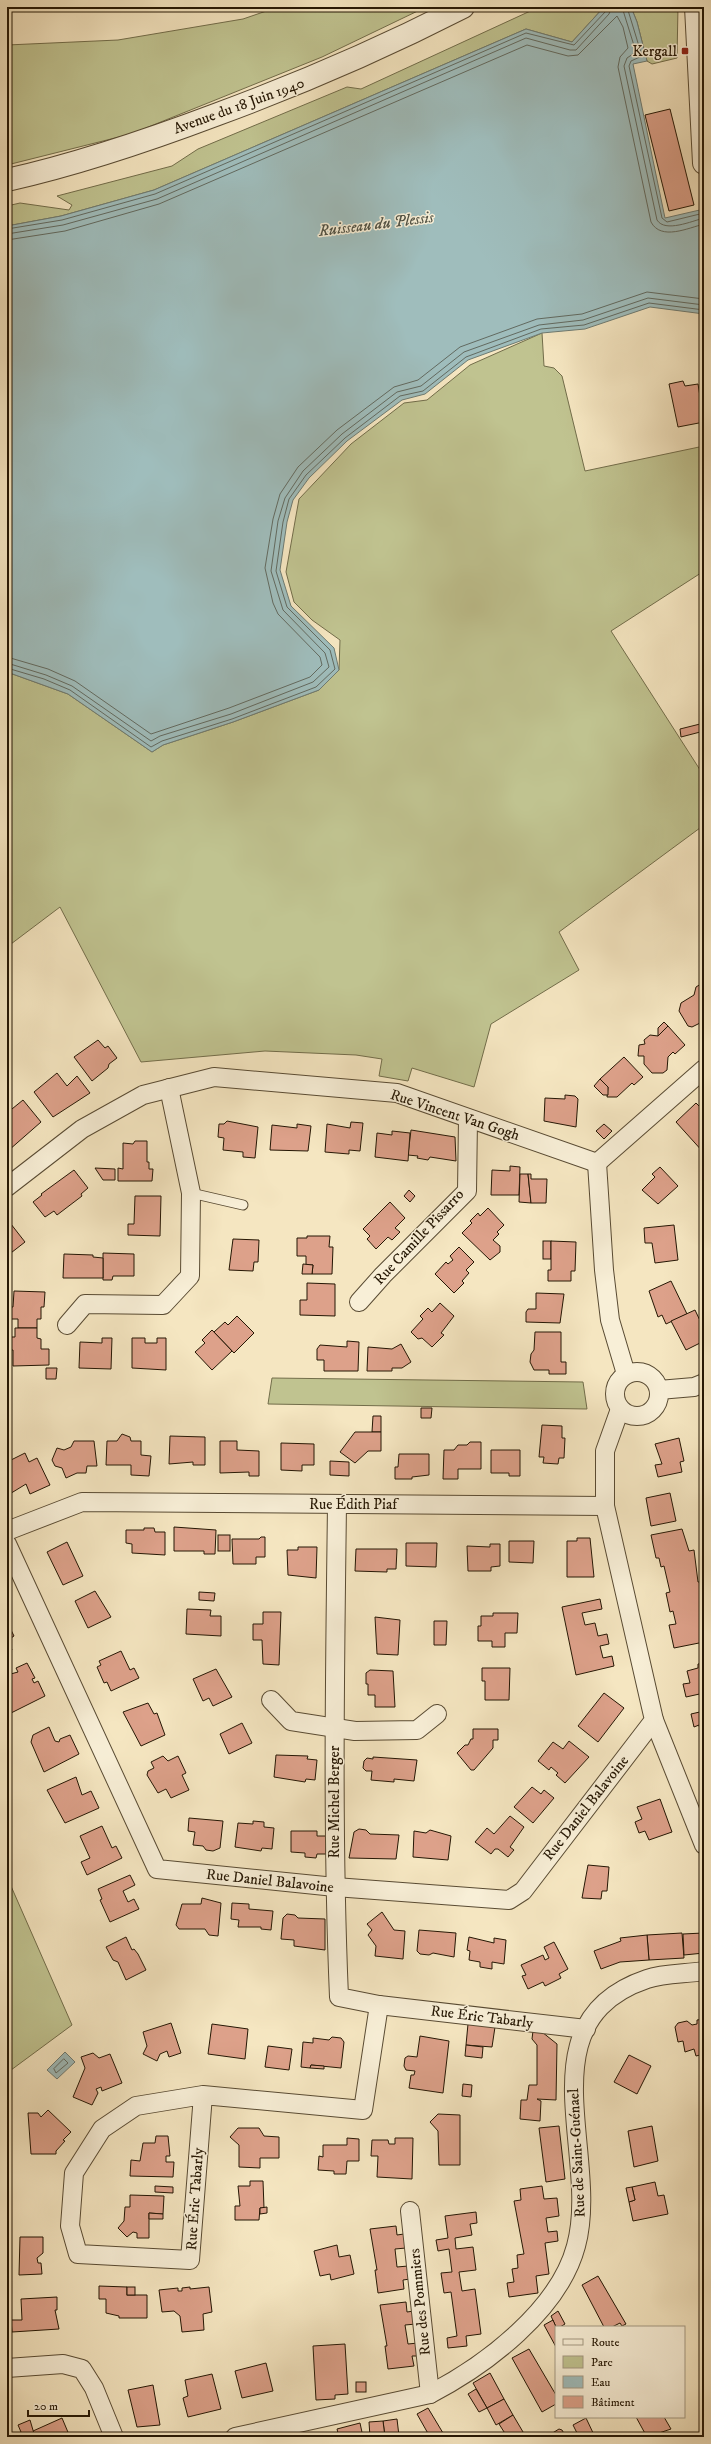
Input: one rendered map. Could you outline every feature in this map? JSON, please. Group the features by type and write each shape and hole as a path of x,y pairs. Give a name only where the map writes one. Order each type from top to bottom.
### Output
{"street":[{"name":"Avenue du 18 Juin 1940","path":"7,180 117,151 309,80 418,30 463,7"},
{"path":"696,7 703,160"},
{"path":"702,123 704,100"},
{"path":"626,1374 610,1320 604,1270 597,1163 703,1073"},
{"name":"Rue Vincent Van Gogh","path":"7,1187 82,1129 143,1095 214,1077 397,1093 597,1163"},
{"path":"67,1325 85,1304 164,1305 190,1276 191,1193 169,1088"},
{"name":"Rue Camille Pissarro","path":"359,1302 467,1191 468,1119"},
{"path":"620,1409 633,1415 646,1414 656,1404 659,1390 656,1382 647,1374 634,1372 626,1374 617,1384 615,1397 620,1409 605,1451 605,1506 654,1720 704,1845"},
{"path":"659,1390 694,1388 704,1383"},
{"name":"Rue Édith Piaf","path":"7,1532 82,1502 605,1506"},
{"name":"Rue Michel Berger","path":"337,1504 334,1727 335,1887 339,1997"},
{"name":"Rue Daniel Balavoine","path":"7,1544 157,1870 335,1887 509,1900 523,1890 654,1720"},
{"name":"Rue Michel Berger","path":"271,1700 291,1721 355,1731 417,1730 436,1714"},
{"name":"Rue de Saint-Guénael","path":"235,2437 430,2394 459,2379 490,2358 513,2338 555,2291 576,2247 581,2204 573,2103 574,2080 576,2053 586,2029 594,2014 618,1991 649,1978 704,1971"},
{"name":"Rue Éric Tabarly","path":"339,1997 379,2005 586,2029"},
{"name":"Rue Éric Tabarly","path":"203,2095 190,2260 78,2254 70,2226 74,2173 102,2129 136,2106 203,2095 363,2110 379,2005"},
{"name":"Rue des Pommiers","path":"410,2211 430,2394"},
{"path":"7,2368 63,2364 82,2369 94,2388 114,2437"}],"lane":[{"path":"191,1193 243,1205"}],"green space":[{"path":"278,7 426,7 322,57 131,134 7,165 7,45 118,40 243,19"},
{"path":"539,7 604,7 572,42 526,29 154,190 61,216 7,226 7,206 20,203 69,210 72,205 57,196 172,166 198,149 347,87 361,89"},
{"path":"631,7 678,7 677,58 652,64 647,61 637,22"},
{"path":"542,333 544,366 554,368 562,376 585,471 704,446 704,571 611,631 704,776 704,825 559,932 579,970 491,1024 474,1087 412,1068 408,1081 379,1076 382,1059 356,1055 265,1051 141,1062 60,907 7,947 7,672 68,694 152,752 163,745 233,722 319,690 339,670 340,640 312,620 294,602 286,572 299,499 351,444 404,403 427,400 470,365"},
{"path":"272,1378 583,1382 587,1409 268,1404"},
{"path":"7,1877 72,2025 7,2073"}],"water":[{"name":"Ruisseau du Plessis","path":"604,7 631,7 637,22 647,61 633,64 665,218 704,209 704,314 650,307 585,329 542,333 468,360 425,394 402,400 347,441 309,478 293,500 287,522 280,570 291,606 334,648 339,670 319,690 233,722 163,745 152,752 68,694 7,672 7,226 61,216 154,190 526,29 572,42"},
{"path":"65,2052 75,2062 57,2079 47,2070"}],"building":[{"path":"670,109 694,205 669,211 645,115"},
{"path":"683,381 685,386 698,384 704,422 678,427 669,384"},
{"path":"704,723 704,731 681,737 680,729"},
{"path":"704,982 704,1021 692,1027 688,1026 679,1011 681,1003 694,995 696,987"},
{"path":"664,1022 668,1026 658,1036 658,1028"},
{"path":"668,1026 685,1045 675,1054 673,1052 668,1057 667,1070 663,1073 652,1073 644,1064 644,1056 638,1056 639,1045 645,1044 644,1040 650,1035 658,1036"},
{"path":"98,1040 105,1048 108,1046 117,1058 109,1064 108,1068 92,1081 74,1057"},
{"path":"624,1057 643,1077 634,1085 632,1083 617,1097 607,1097 608,1087 600,1079"},
{"path":"57,1073 67,1086 77,1076 90,1093 53,1117 34,1092"},
{"path":"600,1079 608,1087 608,1095 603,1095 594,1086"},
{"path":"565,1095 575,1096 578,1099 576,1127 544,1121 545,1098 565,1099"},
{"path":"23,1100 41,1122 9,1150 7,1147 7,1113"},
{"path":"696,1103 704,1111 704,1153 676,1122"},
{"path":"227,1121 258,1127 255,1158 243,1157 243,1152 223,1150 224,1138 218,1137 219,1124 224,1124"},
{"path":"351,1122 363,1123 360,1151 349,1150 349,1154 325,1152 327,1124 350,1128"},
{"path":"297,1124 311,1126 308,1151 270,1150 272,1125 297,1128"},
{"path":"604,1124 612,1131 604,1139 596,1131"},
{"path":"411,1130 455,1137 456,1161 430,1157 428,1160 417,1158 418,1156 408,1155"},
{"path":"392,1131 410,1133 408,1161 375,1157 377,1133 392,1135"},
{"path":"135,1141 147,1141 147,1162 149,1162 149,1169 153,1169 152,1181 118,1181 118,1168 123,1169 123,1143 133,1144"},
{"path":"510,1166 520,1167 519,1195 491,1195 492,1170 510,1171"},
{"path":"660,1167 678,1186 658,1204 642,1190 655,1177 652,1174"},
{"path":"95,1168 115,1169 115,1180 103,1180"},
{"path":"74,1170 88,1188 81,1194 82,1196 57,1215 54,1211 45,1217 33,1202 42,1195 41,1194"},
{"path":"520,1174 528,1174 531,1203 519,1202"},
{"path":"528,1174 531,1174 531,1179 547,1179 546,1203 531,1203"},
{"path":"409,1190 415,1196 410,1202 404,1196"},
{"path":"135,1196 161,1196 160,1236 128,1235 128,1224 134,1224"},
{"path":"390,1202 405,1218 395,1228 400,1232 392,1240 388,1237 376,1249 367,1239 370,1236 363,1229"},
{"path":"488,1208 504,1225 497,1232 499,1234 493,1240 500,1246 500,1252 490,1260 462,1233 472,1223 470,1221 478,1213 480,1216"},
{"path":"7,1219 25,1242 7,1256"},
{"path":"674,1225 678,1260 655,1263 652,1243 645,1243 644,1228"},
{"path":"307,1236 330,1236 329,1247 333,1247 332,1274 312,1274 313,1265 306,1265 306,1256 297,1256 297,1238 307,1238"},
{"path":"233,1239 259,1240 258,1262 254,1262 253,1271 229,1270"},
{"path":"543,1241 551,1241 551,1259 543,1259"},
{"path":"551,1241 576,1242 575,1271 571,1271 571,1281 548,1281 548,1270 551,1270"},
{"path":"459,1247 474,1262 466,1270 469,1273 462,1281 464,1283 454,1293 435,1274 446,1262 448,1264 453,1260 450,1256"},
{"path":"103,1253 134,1254 134,1276 113,1276 112,1280 103,1280"},
{"path":"64,1254 93,1255 93,1257 103,1258 103,1278 63,1278"},
{"path":"303,1264 313,1265 312,1274 302,1274"},
{"path":"671,1281 687,1314 666,1324 662,1315 658,1317 649,1291"},
{"path":"307,1283 335,1284 335,1316 300,1315 300,1300 307,1300"},
{"path":"14,1291 45,1292 44,1307 41,1307 41,1319 37,1319 37,1328 18,1328 18,1319 10,1319 10,1307 13,1307"},
{"path":"536,1293 564,1294 560,1323 526,1322 526,1312 528,1309 536,1309"},
{"path":"440,1303 454,1316 441,1333 444,1335 432,1347 422,1338 418,1339 411,1332 423,1319 420,1316 428,1308 432,1312"},
{"path":"695,1310 704,1329 704,1341 686,1350 671,1321"},
{"path":"237,1316 254,1333 234,1353 214,1332 225,1322 228,1325"},
{"path":"15,1328 37,1328 37,1338 41,1339 41,1349 49,1349 49,1365 13,1366 13,1350 9,1350 9,1337 15,1337"},
{"path":"212,1330 232,1351 212,1370 195,1352 205,1343 202,1340"},
{"path":"535,1332 561,1332 561,1362 566,1362 566,1374 549,1374 549,1370 534,1370 530,1362 531,1354 534,1350"},
{"path":"102,1338 112,1338 111,1369 79,1368 80,1342 102,1343"},
{"path":"132,1338 145,1338 145,1343 157,1343 157,1338 166,1338 166,1370 132,1368"},
{"path":"347,1341 359,1342 358,1371 324,1371 324,1360 317,1360 317,1349 320,1345 347,1347"},
{"path":"401,1344 411,1362 402,1368 392,1368 392,1371 367,1371 368,1347 392,1349"},
{"path":"46,1368 57,1368 56,1379 46,1379"},
{"path":"421,1408 432,1408 431,1418 421,1418"},
{"path":"373,1416 381,1416 381,1432 372,1432"},
{"path":"542,1425 562,1426 562,1438 565,1438 564,1458 559,1458 558,1464 543,1463 544,1457 539,1457"},
{"path":"355,1432 381,1432 381,1451 368,1451 355,1463 340,1452"},
{"path":"122,1434 130,1437 131,1441 141,1441 141,1455 151,1456 149,1476 131,1475 131,1465 106,1465 107,1441 117,1441"},
{"path":"170,1436 205,1437 205,1465 193,1465 193,1462 169,1464"},
{"path":"679,1438 684,1461 680,1462 682,1472 658,1477 655,1465 662,1464 655,1444"},
{"path":"74,1441 94,1441 97,1466 87,1466 86,1473 77,1473 66,1478 62,1468 55,1466 52,1460 57,1448 64,1450 71,1447"},
{"path":"220,1441 237,1441 237,1450 259,1451 259,1476 249,1476 249,1472 220,1473"},
{"path":"470,1442 481,1442 481,1469 458,1469 458,1479 443,1479 444,1450 454,1450 458,1445 467,1445"},
{"path":"281,1443 314,1444 314,1465 302,1465 302,1471 281,1470"},
{"path":"491,1450 520,1450 520,1476 509,1476 509,1473 491,1473"},
{"path":"25,1453 29,1462 37,1458 50,1485 30,1494 26,1484 8,1495 7,1462"},
{"path":"399,1454 429,1454 429,1475 412,1477 412,1479 395,1479 395,1467 398,1467"},
{"path":"330,1461 349,1462 349,1476 330,1475"},
{"path":"670,1493 676,1521 651,1526 646,1498"},
{"path":"174,1527 216,1530 215,1554 204,1554 204,1551 174,1551"},
{"path":"144,1528 154,1528 155,1532 165,1532 165,1555 132,1553 132,1544 126,1543 126,1530 144,1530"},
{"path":"682,1529 689,1551 694,1550 698,1582 700,1582 704,1603 704,1619 700,1619 702,1628 704,1628 704,1642 674,1648 669,1625 676,1624 673,1611 670,1612 666,1593 670,1592 664,1566 661,1567 659,1558 656,1558 651,1535"},
{"path":"218,1535 230,1535 230,1551 218,1551"},
{"path":"261,1537 265,1537 265,1557 256,1557 256,1564 233,1564 232,1539 259,1539"},
{"path":"577,1538 590,1538 594,1577 567,1577 567,1541 577,1541"},
{"path":"509,1541 534,1541 533,1563 509,1562"},
{"path":"67,1542 83,1576 63,1585 47,1552"},
{"path":"406,1543 437,1543 436,1567 406,1566"},
{"path":"490,1544 500,1544 500,1566 491,1567 491,1571 468,1571 467,1546 490,1547"},
{"path":"298,1547 317,1547 316,1578 288,1575 287,1550 298,1550"},
{"path":"356,1549 397,1549 396,1569 387,1569 387,1572 355,1571"},
{"path":"95,1591 111,1617 88,1628 75,1601"},
{"path":"199,1592 215,1593 214,1601 199,1600"},
{"path":"600,1599 602,1609 582,1613 585,1625 595,1623 598,1636 607,1634 609,1644 600,1646 603,1658 612,1656 614,1666 576,1675 562,1607"},
{"path":"187,1609 211,1610 210,1616 221,1616 221,1636 186,1634"},
{"path":"263,1612 281,1612 279,1665 263,1664 262,1640 253,1640 253,1624 263,1624"},
{"path":"493,1613 518,1613 517,1633 505,1633 505,1647 492,1647 492,1641 478,1641 478,1626 481,1626 481,1616 493,1616"},
{"path":"375,1617 400,1620 398,1655 377,1654"},
{"path":"434,1621 447,1621 446,1645 434,1645"},
{"path":"7,1622 14,1636 8,1640 12,1650 7,1652"},
{"path":"121,1651 130,1670 134,1668 139,1678 111,1691 107,1682 104,1683 97,1667 101,1665 99,1661"},
{"path":"27,1663 35,1678 32,1679 34,1683 38,1681 45,1696 11,1713 7,1704 7,1675 18,1672 16,1668"},
{"path":"704,1663 704,1693 686,1697 683,1684 690,1683 687,1671 698,1668 698,1664"},
{"path":"482,1668 510,1668 509,1700 485,1700 485,1681 482,1681"},
{"path":"216,1669 232,1697 213,1706 209,1698 203,1701 193,1679"},
{"path":"370,1670 393,1671 395,1707 375,1707 375,1695 368,1695 368,1684 366,1684 366,1673"},
{"path":"604,1693 624,1708 598,1742 578,1726"},
{"path":"148,1703 154,1714 157,1713 165,1735 141,1746 123,1712"},
{"path":"704,1711 704,1750 699,1725 694,1727 691,1714"},
{"path":"242,1723 252,1743 229,1754 220,1734"},
{"path":"49,1727 55,1741 59,1742 60,1739 70,1735 79,1754 44,1772 31,1742 33,1735"},
{"path":"473,1729 498,1729 498,1740 493,1740 493,1748 474,1770 471,1770 457,1753 465,1745 468,1745 471,1739 473,1739"},
{"path":"569,1741 589,1757 565,1783 556,1775 558,1773 551,1767 549,1770 538,1761 553,1742 563,1749"},
{"path":"276,1755 308,1756 307,1759 317,1760 315,1780 306,1779 305,1782 274,1777"},
{"path":"163,1756 168,1761 178,1756 186,1773 182,1775 189,1790 171,1798 166,1789 158,1793 147,1775 148,1771 154,1768 151,1762"},
{"path":"373,1757 417,1760 414,1781 394,1779 394,1782 371,1780 372,1771 366,1771 363,1768 364,1761 367,1758 373,1759"},
{"path":"76,1777 82,1795 91,1791 99,1808 65,1823 47,1790"},
{"path":"532,1787 541,1794 544,1790 554,1798 533,1823 514,1807"},
{"path":"660,1799 672,1832 649,1840 645,1831 639,1833 635,1822 642,1819 637,1807"},
{"path":"510,1816 524,1827 510,1847 514,1850 508,1857 498,1849 495,1849 491,1854 475,1842 487,1828 494,1834"},
{"path":"189,1818 223,1821 220,1848 213,1851 206,1850 203,1846 193,1845 195,1832 188,1831"},
{"path":"253,1821 264,1822 264,1827 274,1828 272,1849 262,1848 261,1851 235,1847 238,1823 253,1824"},
{"path":"102,1826 112,1848 116,1846 122,1858 87,1875 81,1862 90,1858 80,1836"},
{"path":"359,1829 366,1830 370,1834 399,1835 396,1859 349,1858 354,1832"},
{"path":"430,1830 451,1836 448,1860 413,1857 414,1831 426,1833"},
{"path":"291,1831 317,1831 317,1836 326,1836 326,1854 317,1854 316,1858 305,1857 305,1853 291,1852"},
{"path":"588,1865 609,1867 607,1891 602,1891 601,1899 582,1898"},
{"path":"130,1875 135,1885 123,1891 128,1902 134,1899 139,1909 110,1922 100,1900 102,1899 98,1889"},
{"path":"202,1898 221,1903 218,1936 209,1935 205,1929 179,1929 176,1925 182,1904 201,1904"},
{"path":"232,1903 249,1904 249,1909 273,1911 271,1930 261,1929 261,1927 238,1927 239,1920 231,1919"},
{"path":"382,1912 394,1930 405,1931 403,1959 375,1956 376,1946 368,1935 372,1930 367,1924"},
{"path":"287,1914 295,1915 298,1918 325,1919 325,1950 294,1946 294,1940 281,1939 283,1918"},
{"path":"419,1930 456,1933 454,1957 433,1953 429,1955 420,1954 417,1951"},
{"path":"682,1933 684,1958 649,1960 647,1935"},
{"path":"703,1933 704,1953 684,1955 683,1934"},
{"path":"647,1935 649,1960 620,1962 601,1969 594,1951 621,1941 620,1938"},
{"path":"126,1937 132,1950 134,1949 138,1954 146,1970 126,1980 118,1962 113,1960 106,1947"},
{"path":"469,1937 494,1943 494,1938 506,1940 504,1964 492,1962 492,1969 480,1967 480,1962 469,1960 470,1951 467,1950"},
{"path":"554,1942 568,1969 559,1974 561,1978 545,1986 543,1982 528,1989 522,1976 526,1975 521,1965 543,1955 545,1960 549,1958 544,1947"},
{"path":"704,2019 704,2054 696,2056 694,2049 685,2052 683,2041 678,2042 675,2027 678,2023 687,2021 692,2025 697,2024 697,2020"},
{"path":"171,2023 181,2053 169,2057 167,2051 160,2054 157,2061 143,2054 147,2046 143,2032"},
{"path":"212,2024 248,2029 245,2059 208,2054"},
{"path":"468,2024 495,2027 492,2047 466,2045"},
{"path":"533,2031 542,2032 557,2044 556,2100 537,2099 541,2101 540,2121 520,2119 521,2100 527,2100 529,2085 537,2085 537,2045 532,2039"},
{"path":"420,2036 449,2041 443,2093 409,2088 411,2075 414,2075 415,2071 406,2070 404,2066 405,2058 408,2056 417,2057"},
{"path":"332,2037 341,2038 344,2042 341,2068 311,2065 310,2068 301,2067 303,2042 313,2043 313,2038 329,2040"},
{"path":"466,2045 483,2047 482,2058 465,2056"},
{"path":"268,2046 292,2049 289,2070 265,2067"},
{"path":"93,2053 99,2058 110,2054 122,2083 102,2091 101,2087 96,2089 98,2093 92,2105 73,2097 85,2068 81,2057"},
{"path":"629,2055 651,2066 637,2094 614,2082"},
{"path":"311,2065 324,2066 324,2069 310,2068"},
{"path":"463,2084 472,2085 471,2097 462,2096"},
{"path":"48,2110 71,2132 63,2140 65,2141 56,2151 56,2154 31,2154 28,2113 38,2113 41,2117"},
{"path":"438,2114 460,2115 460,2165 439,2165 438,2131 430,2122"},
{"path":"559,2126 565,2179 546,2182 539,2128"},
{"path":"652,2126 658,2161 634,2167 628,2131"},
{"path":"238,2128 259,2128 264,2136 279,2137 279,2158 260,2158 260,2168 239,2167 239,2145 230,2137"},
{"path":"156,2136 168,2136 170,2156 166,2156 166,2162 174,2162 173,2177 130,2176 131,2160 140,2161 143,2143 155,2143"},
{"path":"347,2138 359,2139 359,2161 347,2161 346,2174 334,2174 334,2171 318,2170 319,2156 323,2157 323,2145 347,2145"},
{"path":"395,2138 413,2138 412,2179 377,2177 378,2156 371,2156 372,2140 388,2140 389,2144 395,2144"},
{"path":"250,2181 263,2181 264,2208 260,2208 259,2220 235,2220 235,2206 240,2206 238,2186 250,2186"},
{"path":"655,2182 658,2196 664,2195 668,2214 633,2221 629,2202 635,2200 632,2187"},
{"path":"155,2186 173,2187 173,2193 155,2192"},
{"path":"542,2186 544,2199 557,2198 559,2216 546,2218 548,2232 557,2231 558,2241 545,2243 549,2274 536,2276 538,2293 509,2297 507,2283 514,2282 512,2269 518,2268 517,2255 524,2254 514,2201 521,2200 520,2189"},
{"path":"632,2187 635,2200 629,2202 626,2188"},
{"path":"130,2195 164,2196 163,2214 149,2213 149,2238 137,2238 137,2233 133,2232 127,2237 118,2228 124,2221 125,2207 130,2207"},
{"path":"267,2207 267,2213 260,2214 260,2208"},
{"path":"476,2212 477,2223 470,2224 472,2235 455,2238 456,2249 473,2247 476,2270 459,2272 462,2291 475,2289 481,2334 466,2336 467,2346 448,2348 447,2338 457,2336 451,2292 444,2293 441,2273 452,2272 449,2249 438,2251 436,2240 448,2238 445,2216"},
{"path":"149,2213 163,2214 163,2219 149,2219"},
{"path":"396,2226 397,2235 404,2234 406,2248 395,2249 397,2267 408,2266 410,2279 403,2280 404,2289 378,2293 375,2270 377,2270 370,2229"},
{"path":"20,2237 43,2237 43,2253 37,2258 38,2263 41,2263 42,2274 19,2275"},
{"path":"337,2245 339,2257 350,2255 354,2274 331,2280 330,2274 320,2276 314,2251"},
{"path":"598,2276 626,2324 622,2326 620,2323 614,2326 603,2326 582,2285"},
{"path":"99,2286 127,2287 127,2295 147,2295 147,2318 119,2318 119,2316 106,2313 106,2299 99,2299"},
{"path":"127,2287 135,2287 135,2295 127,2295"},
{"path":"190,2287 190,2289 209,2287 212,2312 203,2314 204,2330 182,2332 180,2316 174,2311 162,2312 159,2290 178,2288 178,2291 182,2291 182,2288"},
{"path":"57,2297 57,2310 55,2310 59,2329 12,2332 11,2320 22,2320 21,2299"},
{"path":"406,2302 407,2312 414,2311 416,2324 405,2325 408,2344 418,2343 420,2356 412,2356 414,2366 388,2369 385,2346 387,2346 380,2305"},
{"path":"558,2311 565,2324 562,2326 556,2326 551,2316"},
{"path":"553,2320 556,2326 555,2345 544,2325"},
{"path":"345,2344 348,2394 335,2395 335,2399 316,2400 313,2346"},
{"path":"529,2349 555,2393 555,2405 542,2412 512,2358"},
{"path":"266,2363 273,2391 242,2398 235,2371"},
{"path":"490,2373 504,2399 487,2408 473,2383"},
{"path":"212,2374 221,2409 188,2417 183,2398 188,2396 185,2380"},
{"path":"356,2382 366,2382 366,2392 356,2392"},
{"path":"153,2385 160,2425 137,2427 128,2390"},
{"path":"476,2389 487,2408 479,2412 468,2394"},
{"path":"504,2399 513,2415 496,2425 487,2408"},
{"path":"428,2408 443,2433 435,2437 430,2437 417,2414"},
{"path":"513,2415 526,2437 503,2437 506,2435 499,2424"},
{"path":"62,2418 70,2437 35,2437 33,2431"},
{"path":"586,2418 595,2437 579,2437 573,2425"},
{"path":"637,2418 665,2418 671,2429 647,2437"},
{"path":"397,2419 399,2436 385,2437 383,2421"},
{"path":"30,2420 35,2437 18,2437 17,2434 21,2432 18,2425"},
{"path":"383,2421 385,2437 370,2437 369,2422"},
{"path":"360,2423 363,2437 339,2437 337,2429"},
{"path":"559,2429 562,2430 566,2437 546,2437"}],"place":[{"name":"Kergall","path":"685,51"}]}
